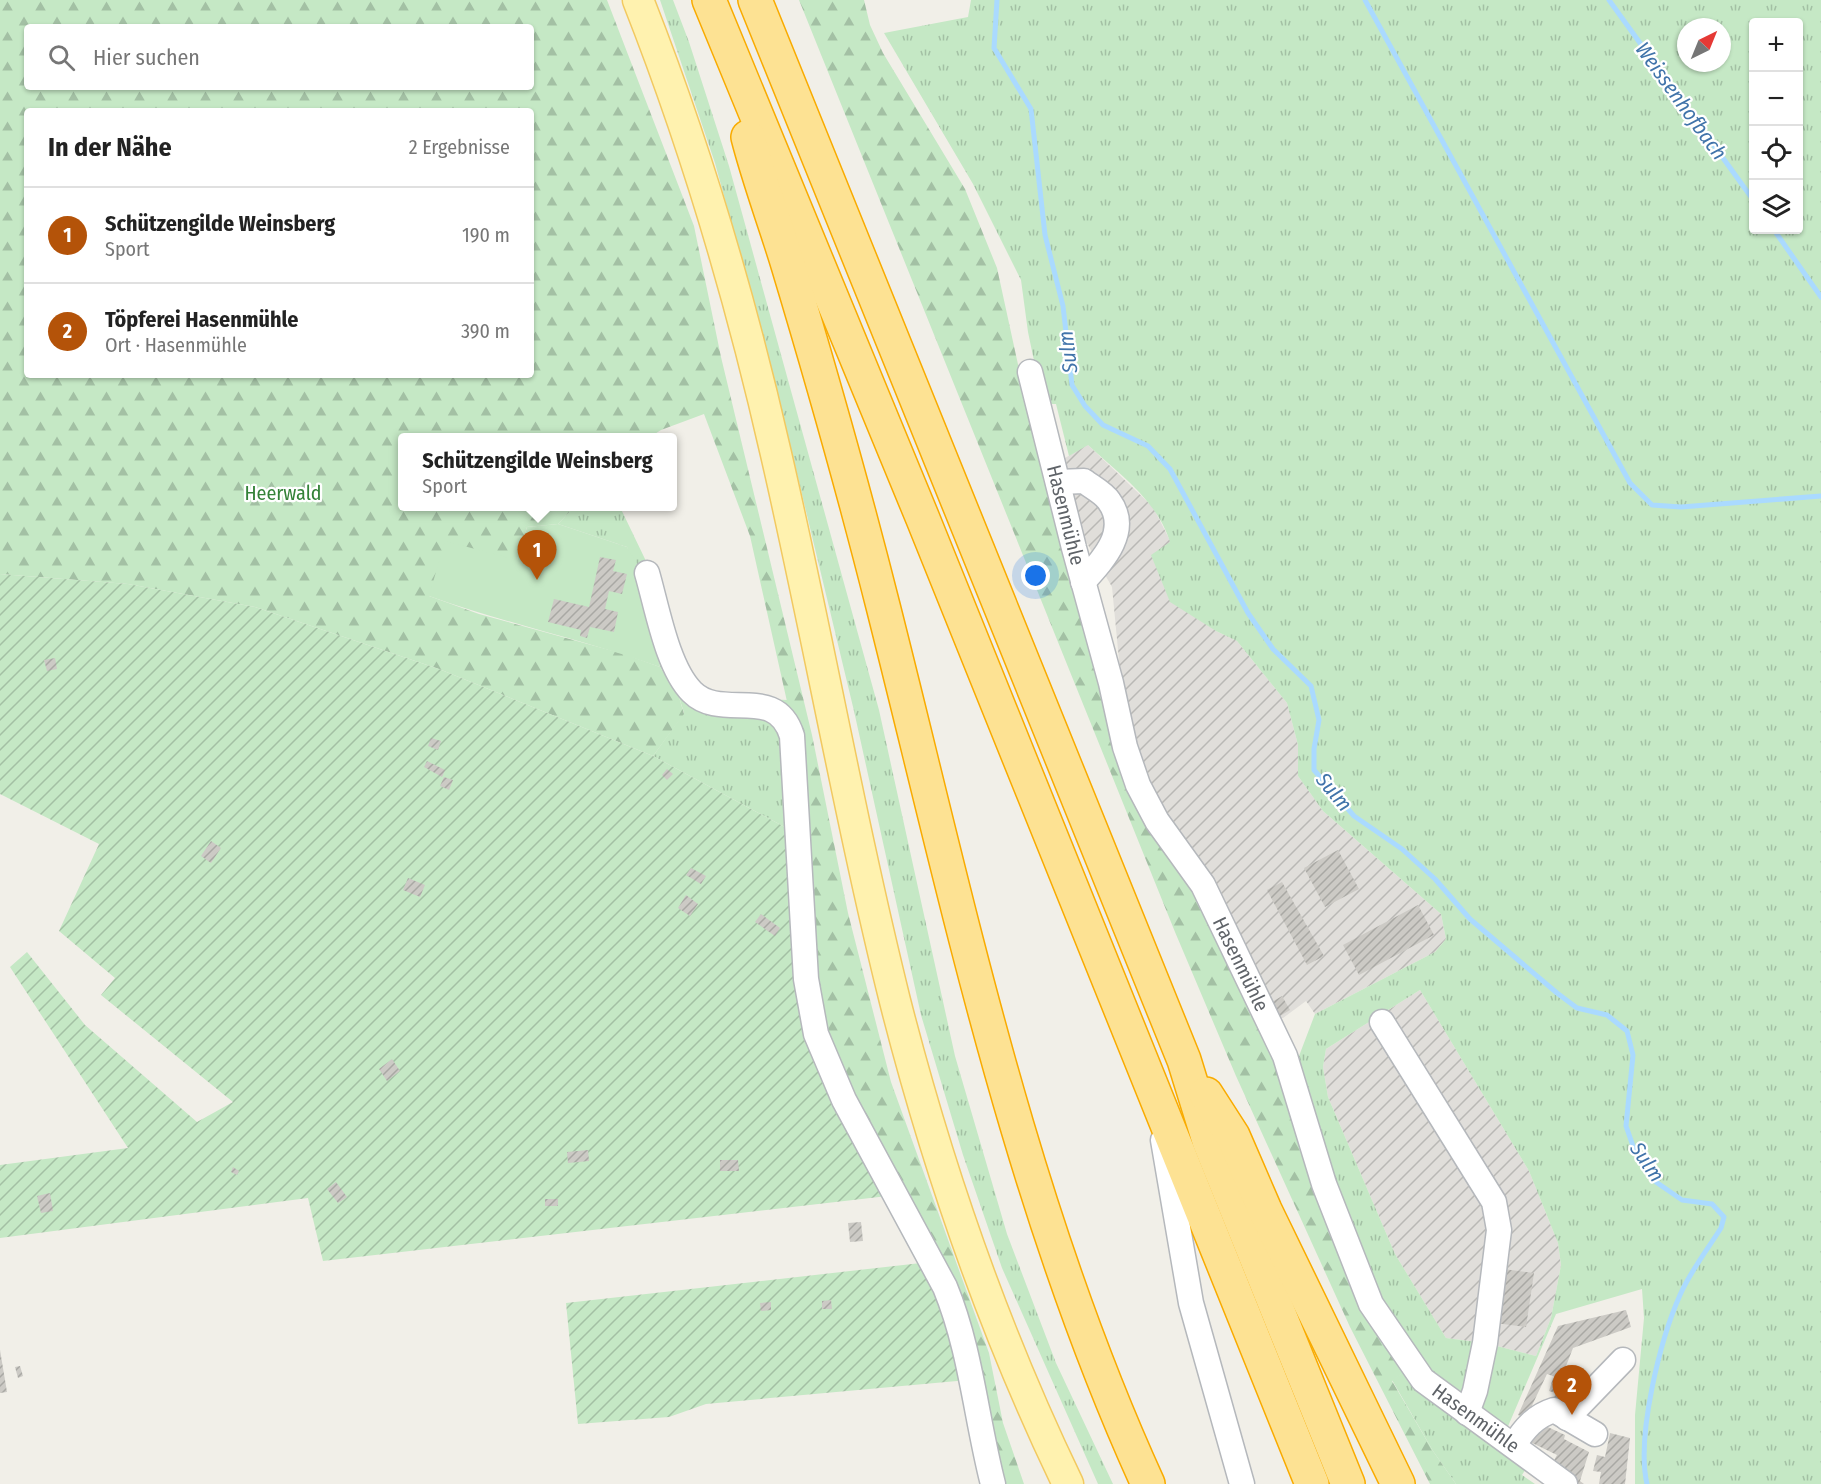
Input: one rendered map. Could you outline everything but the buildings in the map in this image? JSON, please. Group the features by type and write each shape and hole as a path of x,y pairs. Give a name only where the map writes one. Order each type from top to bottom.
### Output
{"highway":[{"path":"754,0 1184,1060 1209,1141 1348,1484"},
{"path":"713,10 1312,1484"},
{"path":"713,10 760,184 796,295 867,545 983,1010 1013,1118 1070,1290 1148,1484"},
{"path":"1184,1060 1233,1136 1269,1220 1398,1484"}],"main road":[{"path":"638,0 682,116 737,298 776,453 867,885 896,1005 931,1129 1013,1359 1038,1423 1068,1484"}],"street":[{"name":"Hasenmühle","path":"1030,372 1111,683 1125,747 1138,785 1157,821 1203,885 1285,1056 1324,1184 1371,1304 1423,1380 1565,1484"},
{"path":"1058,482 1084,481 1109,500 1118,516 1116,534 1105,558 1083,582"},
{"path":"647,573 677,671 693,693 705,702 774,710 788,723 792,736 801,857 806,979 816,1034 844,1101 945,1287 958,1319 993,1484"},
{"path":"1382,1022 1494,1202 1499,1230 1485,1343 1475,1391 1467,1413"},
{"path":"1155,1096 1191,1303 1242,1484"},
{"path":"1567,1418 1623,1360"},
{"path":"1514,1445 1524,1429 1541,1414 1554,1410 1595,1434"}],"shaded area":[{"path":"1087,444 1153,507 1216,631 1237,641 1287,703 1298,745 1298,776 1323,811 1441,914 1446,939 1435,952 1315,1014 1306,1001 1283,1018 1278,1018 1143,775 1121,681 1112,587 1084,538 1059,462"},
{"path":"1420,990 1529,1171 1558,1243 1561,1265 1551,1318 1536,1356 1485,1343 1446,1338 1395,1254 1328,1097 1323,1067 1326,1049"}],"green space":[{"name":"Heerwald","path":"0,0 607,0 694,226 721,357 812,735 848,913 891,1082 989,1353 1003,1423 1024,1484 1001,1484 988,1434 824,1024 817,981 799,722 788,706 750,536 704,414 656,433 398,433 398,511 570,511 558,524 527,527 517,560 429,596 479,614 624,654 660,667 679,697 684,714 653,756 439,669 255,607 128,584 0,574"},
{"path":"660,0 673,0 729,166 879,710 955,1056 1007,1234 1056,1363 1113,1484 1098,1484 1002,1268 963,1155 921,1015 854,711 775,382 715,163"},
{"path":"799,0 864,0 870,25 883,53 965,189 997,268 1019,369 1120,760 1220,930 1407,1370 1392,1381 1433,1451 1456,1484 1430,1484 1350,1327 1236,1076 1175,932"},
{"path":"971,0 1821,0 1821,1484 1635,1484 1635,1415 1644,1318 1642,1289 1556,1314 1506,1431 1429,1369 1385,1307 1347,1218 1310,1113 1299,1056 1315,1014 1435,952 1446,939 1441,914 1323,811 1298,776 1298,745 1287,703 1237,641 1216,631 1170,602 1151,555 1170,542 1164,527 1147,500 1088,445 1069,456 1056,404 1043,404 1028,332 1021,280 973,184 884,33 968,17","holes":["1420,990 1529,1171 1558,1243 1561,1265 1551,1318 1536,1356 1485,1343 1446,1338 1395,1254 1328,1097 1323,1067 1326,1049"]},
{"path":"570,511 622,511 645,559 685,667 696,686 721,697 787,700 799,722 805,838 653,756 684,713 679,697 660,667 627,547 558,524"},
{"path":"558,524 627,547 637,564 660,667 429,596 445,541 517,560 527,527"},
{"path":"0,574 128,584 255,607 439,669 653,756 805,838 813,957 825,1025 850,1090 905,1194 323,1261 308,1198 0,1238 0,1165 128,1148 10,967 27,952 85,1025 197,1122 233,1102 101,995 115,978 59,931 99,844 0,794"},
{"path":"921,1263 979,1379 706,1404 669,1417 578,1424 566,1303"},
{"path":"1407,1370 1527,1467 1522,1475 1535,1484 1456,1484 1433,1451 1392,1380"}],"waterway":[{"name":"Sulm","path":"997,0 994,48 1031,109 1045,235 1063,306 1072,385 1085,406 1103,425 1148,446 1170,469 1248,613 1273,649 1311,686 1319,720 1314,749 1314,770 1354,816 1402,849 1435,879 1470,919 1557,993 1577,1008 1607,1015 1627,1031 1633,1055 1626,1126 1633,1146 1656,1182 1682,1200 1712,1204 1724,1217 1721,1228 1684,1286 1665,1337 1647,1415 1644,1464 1647,1484"},
{"path":"1365,0 1630,483 1652,505 1681,507 1821,496"},
{"name":"Weissenhofbach","path":"1609,0 1749,194"},
{"name":"Weissenhofbach","path":"1777,234 1821,297"}],"place":[{"name":"Schützengilde Weinsberg","path":"537,580"},
{"name":"Töpferei Hasenmühle","path":"1572,1415"}]}
